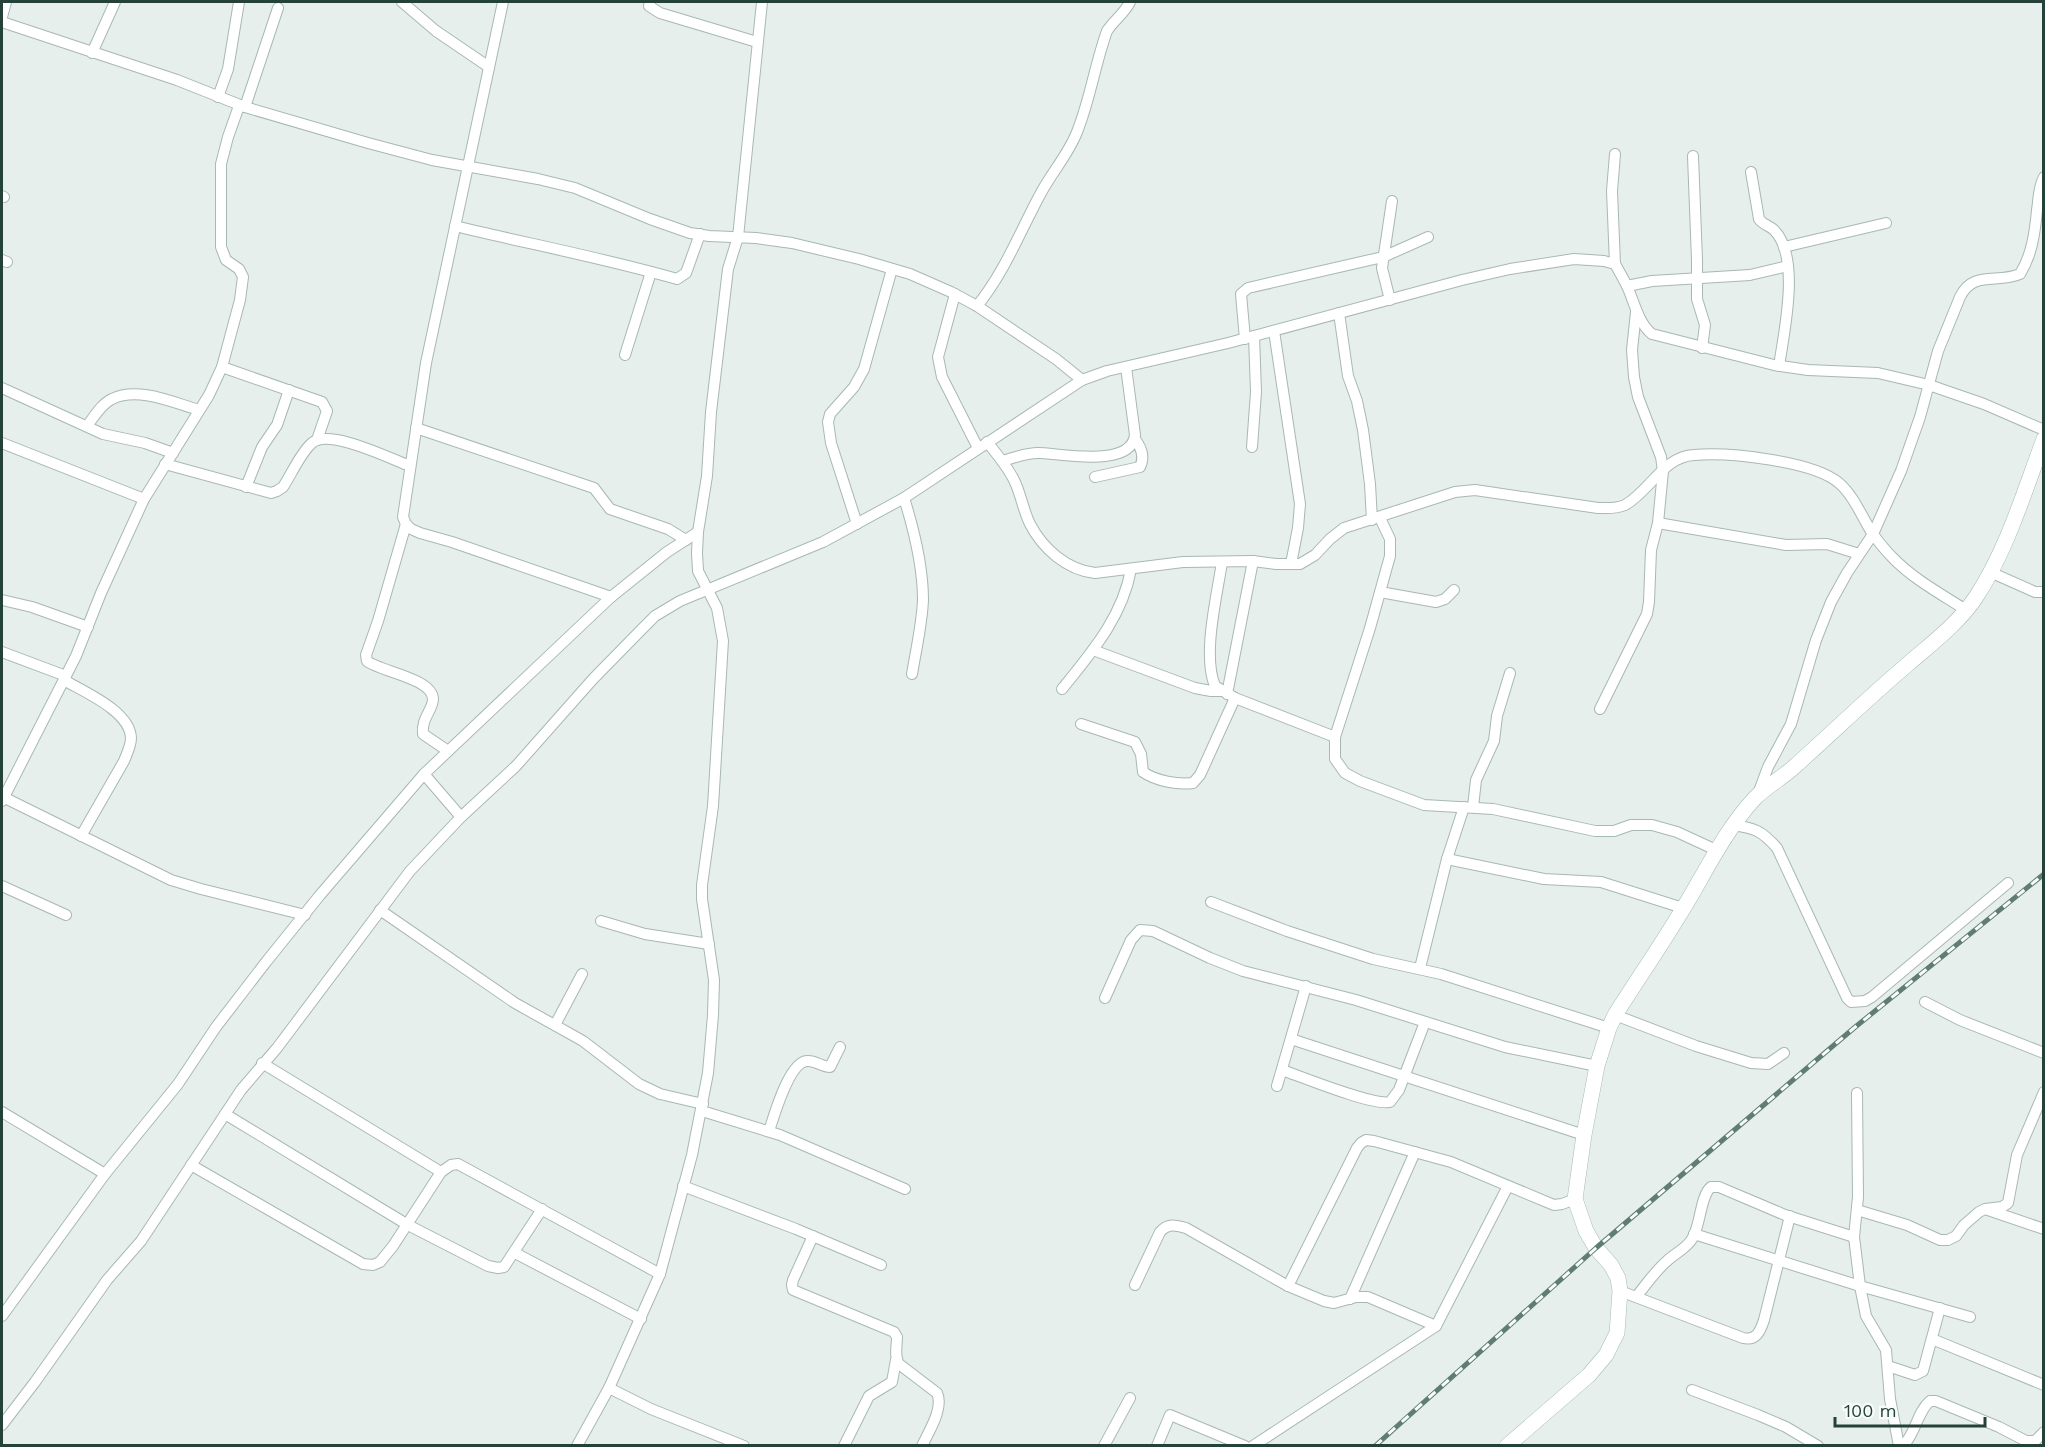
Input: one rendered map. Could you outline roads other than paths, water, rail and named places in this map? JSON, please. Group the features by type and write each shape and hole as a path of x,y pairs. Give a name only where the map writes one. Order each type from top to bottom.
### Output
{"main road":[{"path":"1507,1446 1589,1375 1606,1355 1617,1333 1620,1291 1617,1278 1611,1265 1596,1248 1575,1199 1597,1066 1612,1022 1716,850 1756,797 1792,769 1966,610 1976,598 2011,526 2040,456 2043,439"}],"street":[{"path":"2,17 6,2"},
{"path":"92,53 115,2"},
{"path":"218,97 228,69 239,2"},
{"path":"402,2 436,31 489,67"},
{"path":"503,2 426,363 403,517 411,529 420,533 611,597"},
{"path":"650,2 650,6 660,13 757,42"},
{"path":"577,1446 609,1388 660,1274 676,1218 702,1107 713,1016 713,964 702,899 702,885 713,806 723,641 717,608 698,571 698,532 707,476 711,412 728,269 738,237 762,2"},
{"path":"977,306 994,284 1030,212 1072,143 1082,119 1107,31 1126,10 1130,2"},
{"path":"279,8 228,137 221,164 221,247 226,260 239,269 243,277 240,300 222,367 209,395 144,499 65,678 2,799 171,880 305,915"},
{"path":"2,22 177,80 242,106 403,153 468,167 538,178 575,188 666,225 700,234 792,243 892,269 924,280 977,306 1056,359 1082,380"},
{"path":"1615,154 1612,191 1615,264 1647,331 1702,348 1779,366 1808,370 1878,373 1929,384 2001,411 2043,430"},
{"path":"1693,156 1697,299 1704,319 1702,348"},
{"path":"1751,172 1759,219 1774,230 1784,247 1788,266 1789,292 1779,366"},
{"path":"1756,797 1768,767 1791,724 1816,640 1831,602 1873,534 1901,471 1944,335 1964,289 1972,282 2013,277 2020,274 2025,267 2033,237 2038,193 2043,177"},
{"path":"1389,300 1383,276 1383,257 1392,201"},
{"path":"1784,247 1886,223"},
{"path":"455,226 602,259 677,279 682,277 688,267 700,234"},
{"path":"1252,447 1256,392 1250,338 1240,301 1241,294 1248,288 1383,257 1428,237"},
{"path":"2,1425 106,1280 141,1241 225,1114 262,1063 277,1047 410,871 461,817 516,766 587,686 655,616 668,607 810,548 857,524 904,498 1082,380 1107,371 1250,338 1474,277 1550,261 1586,259 1615,264"},
{"path":"1627,286 1652,281 1750,275 1788,266"},
{"path":"857,524 831,443 828,422 830,414 854,387 864,369 892,269"},
{"path":"625,355 651,272"},
{"path":"955,294 938,357 942,377 982,445 1002,461 1013,478 1030,524 1059,559 1074,569 1095,573 1184,562 1253,561 1300,564 1307,561 1344,528 1455,492 1475,490 1611,508 1624,505 1663,471 1682,457 1693,454 1729,456 1805,466 1839,484 1853,501 1873,534 1900,565 1966,610"},
{"path":"1600,709 1647,614 1651,550 1658,523 1663,471 1661,457 1638,397 1634,377 1632,351 1636,311"},
{"path":"1339,313 1348,376 1357,401 1363,430 1376,519 1387,530 1390,549 1370,628 1335,737 1335,759 1340,767 1353,777 1418,803 1506,811 1595,831 1614,831 1631,825 1652,825 1677,832 1716,850"},
{"path":"1274,331 1300,504 1291,564"},
{"path":"222,367 317,399 326,406 327,411 317,440"},
{"path":"1095,477 1140,467 1142,464 1142,451 1135,439 1126,367"},
{"path":"2,388 110,436 145,443 173,453"},
{"path":"246,487 262,447 277,425 289,390"},
{"path":"87,426 105,404 113,399 130,395 153,397 199,410"},
{"path":"416,428 594,488 610,509 668,529 686,540"},
{"path":"165,464 264,492 278,491 312,443 325,438 345,442 410,466"},
{"path":"1002,461 1037,453 1093,458 1120,451 1132,444 1135,439"},
{"path":"2,443 144,499"},
{"path":"904,498 918,550 922,586 922,613 912,674"},
{"path":"1658,523 1786,545 1827,544 1859,554"},
{"path":"406,524 366,655 367,661 373,666 412,679 430,690 433,702 422,726 423,734 448,751"},
{"path":"2,1316 105,1174 157,1112 216,1027 320,895 424,774 611,597 659,558 698,532"},
{"path":"1081,724 1135,742 1141,754 1143,772 1148,776 1165,781 1193,783 1200,776 1228,694 1253,561"},
{"path":"1222,562 1209,664 1215,686 1228,694 1335,737"},
{"path":"1062,689 1093,650 1123,601 1131,569"},
{"path":"1990,572 2036,592 2043,592"},
{"path":"1380,592 1436,602 1445,599 1454,590"},
{"path":"2,600 32,607 88,627"},
{"path":"1093,650 1195,688 1228,694"},
{"path":"2,652 65,678 114,710 125,722 131,736 124,761 81,836"},
{"path":"1420,968 1447,859 1476,780 1494,741 1497,716 1510,673"},
{"path":"424,774 461,817"},
{"path":"1733,825 1751,827 1760,831 1777,848 1847,998 1851,1002 1865,1001 1872,997 2008,883"},
{"path":"1447,859 1544,879 1601,882 1683,908"},
{"path":"2,886 66,915"},
{"path":"1211,902 1287,931 1388,964 1420,968 1751,1063 1768,1064 1784,1053"},
{"path":"380,910 515,1003 583,1041 649,1090 768,1131 905,1189"},
{"path":"601,921 645,934 709,944"},
{"path":"1105,998 1131,940 1140,930 1145,929 1225,965 1356,1000 1505,1047 1597,1066"},
{"path":"555,1025 582,974"},
{"path":"1277,1086 1306,986"},
{"path":"1925,1002 1960,1020 2043,1053"},
{"path":"1282,1070 1384,1104 1390,1102 1395,1098 1405,1077 1425,1022"},
{"path":"1291,1039 1584,1135"},
{"path":"768,1131 784,1089 799,1065 804,1061 810,1061 826,1068 830,1067 840,1047"},
{"path":"262,1063 441,1172"},
{"path":"1857,1210 1907,1225 1940,1240 1948,1240 1956,1236 1971,1218 1985,1209 2002,1207 2008,1203 2017,1155 2043,1092"},
{"path":"1857,1093 1857,1210 1854,1237 1860,1286 1866,1316 1886,1350 1890,1399 1901,1446"},
{"path":"2,1112 105,1174"},
{"path":"225,1114 408,1225 488,1266 504,1267 542,1209"},
{"path":"1288,1286 1361,1143 1366,1140 1451,1162 1554,1205 1575,1199"},
{"path":"1350,1299 1415,1152"},
{"path":"191,1165 363,1264 373,1265 380,1262 408,1225 441,1172 458,1164 660,1274"},
{"path":"682,1186 813,1236 881,1265"},
{"path":"1253,1446 1436,1326 1508,1186"},
{"path":"1636,1297 1666,1261 1686,1247 1694,1234 1707,1191 1711,1187 1719,1187 1790,1216 1854,1237"},
{"path":"1985,1209 2043,1229"},
{"path":"1620,1291 1749,1339 1755,1338 1760,1332 1790,1216"},
{"path":"1135,1285 1160,1232 1171,1224 1186,1228 1288,1286 1324,1301 1334,1303 1368,1297 1436,1326"},
{"path":"1694,1234 1860,1286 1970,1317"},
{"path":"813,1236 793,1280 794,1290 894,1332 897,1337 892,1382 869,1396 844,1446"},
{"path":"515,1253 641,1319"},
{"path":"1888,1366 1915,1375 1919,1374 1925,1367 1940,1308"},
{"path":"1932,1339 2043,1385"},
{"path":"896,1360 937,1392 939,1398 939,1406 922,1446"},
{"path":"609,1388 651,1409 744,1446"},
{"path":"1692,1390 1758,1414 1818,1446"},
{"path":"1104,1446 1130,1398"},
{"path":"1901,1446 1910,1436 1923,1408 1930,1401 1936,1401 1999,1427 2026,1441 2035,1441 2043,1432"},
{"path":"1157,1446 1170,1415 1245,1446"}],"railway":[{"path":"1375,1446 1596,1248 1854,1028 2044,874"}]}
